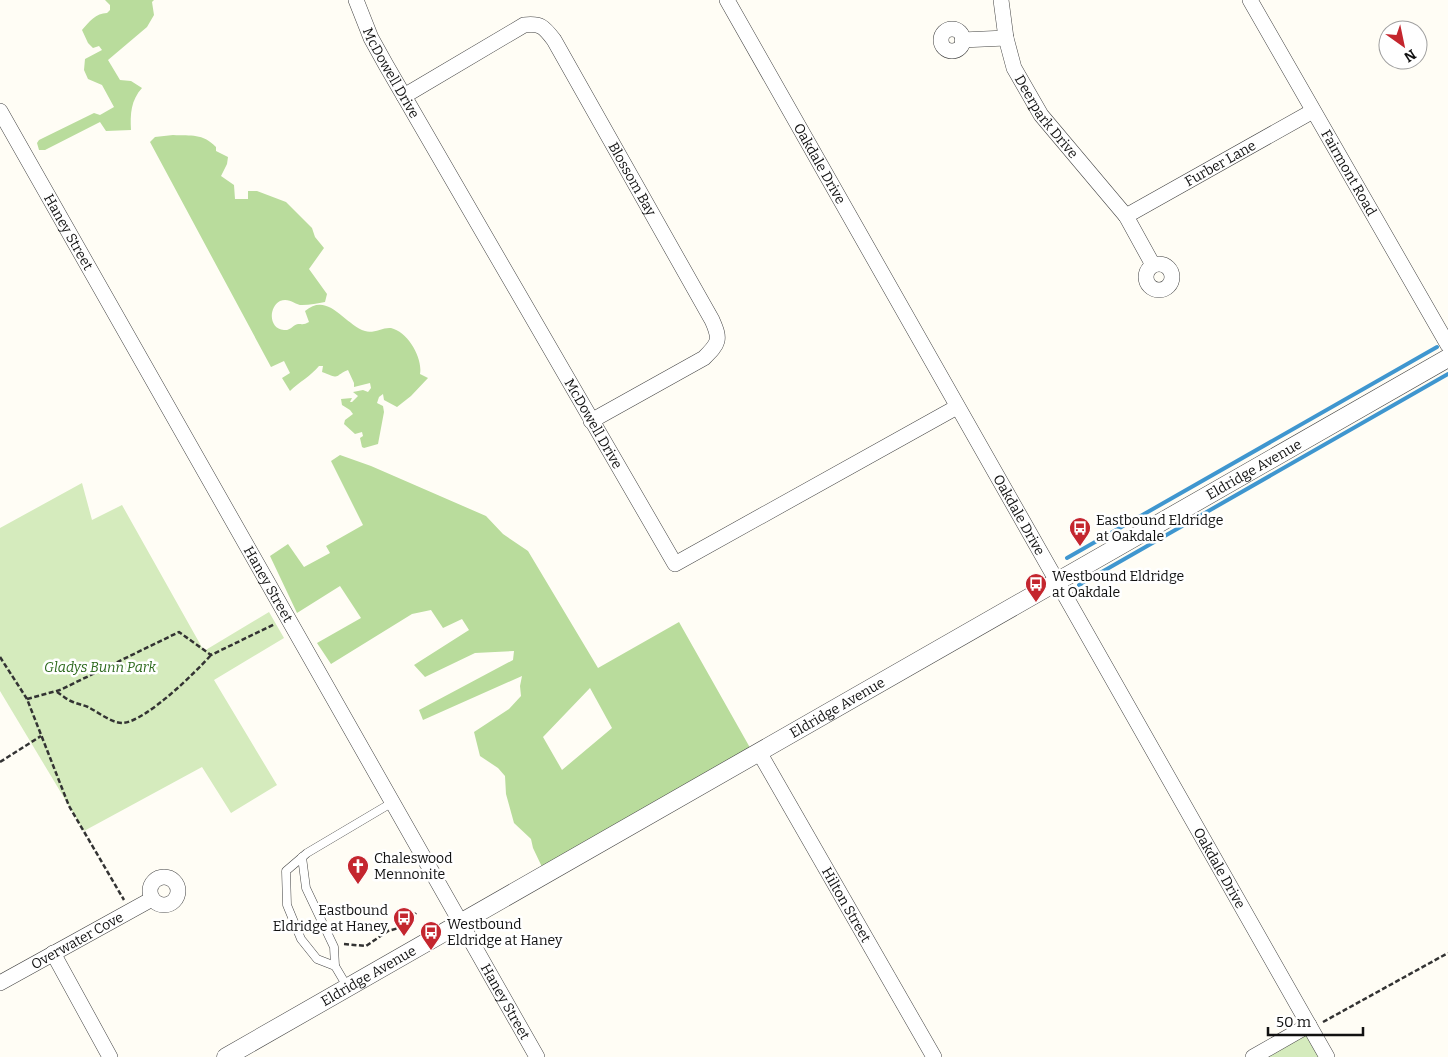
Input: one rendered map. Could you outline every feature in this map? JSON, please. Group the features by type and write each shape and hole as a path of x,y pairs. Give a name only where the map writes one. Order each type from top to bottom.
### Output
{"street":[{"name":"McDowell Drive","path":"356,0 371,38 675,564 957,407"},
{"name":"Oakdale Drive","path":"727,0 1327,1057"},
{"name":"Deerpark Drive","path":"1001,0 1006,38 1014,68 1041,115 1126,216 1153,265"},
{"name":"Fairmont Road","path":"1250,0 1448,345"},
{"name":"Blossom Bay","path":"404,96 524,25 535,24 545,28 554,40 708,311 718,332 718,341 704,358 591,421"},
{"path":"962,40 1006,38"},
{"name":"Haney Street","path":"0,111 537,1057"},
{"name":"Furber Lane","path":"1126,216 1313,111"},
{"name":"Eldridge Avenue","path":"226,1057 1448,358"},
{"name":"Hilton Street","path":"759,752 934,1057"},
{"name":"Overwater Cove","path":"0,983 152,899"},
{"path":"53,953 110,1057"},
{"path":"1253,1057 1309,1025"}],"lane":[{"path":"334,966 317,959 301,939 287,905 286,871 302,857 392,802"},
{"path":"302,857 306,888 334,947 334,966 348,988"}],"path":[{"path":"56,691 72,702 87,706 104,717 122,723 136,718 157,704 190,677 211,655 288,618"},
{"path":"27,699 56,691 179,632 211,655"},
{"path":"0,657 27,699 69,806 130,910"},
{"path":"0,762 42,736"},
{"path":"332,943 366,946 388,931 402,927 416,913"},
{"path":"1309,1025 1320,1023 1448,953"}],"green space":[{"path":"105,0 154,0 152,2 154,15 147,27 108,60 120,80 131,81 142,88 132,108 131,130 106,131 100,122 45,150 39,150 37,143 39,140 94,113 100,115 114,107 102,85 88,79 84,70 85,59 102,50 99,46 93,48 88,43 82,30 96,16 107,13 110,10 110,5"},
{"path":"173,135 196,136 206,139 216,147 216,151 228,157 221,176 234,185 235,199 248,199 248,191 257,191 286,202 312,228 315,237 324,248 309,269 327,294 325,302 299,305 286,300 280,301 273,308 272,313 275,326 286,330 298,324 307,323 309,322 305,311 313,306 321,305 336,311 365,331 371,332 388,328 397,330 413,346 419,361 420,374 428,378 411,396 397,407 384,400 383,394 379,397 377,403 383,406 384,412 378,444 362,447 360,438 363,436 362,432 355,434 344,424 345,420 353,414 342,405 341,399 352,398 350,402 352,402 358,396 353,392 363,390 368,392 371,388 370,383 354,387 348,370 335,376 322,372 323,366 319,366 290,391 282,378 290,373 284,361 271,367 150,142 155,137"},
{"path":"340,455 371,466 486,516 503,534 528,551 598,668 679,622 753,753 542,867 531,839 514,823 506,794 505,776 498,768 480,756 474,732 509,709 521,696 522,676 423,720 419,710 513,660 514,651 475,653 425,677 414,665 469,630 462,619 443,628 431,610 412,614 331,664 317,643 361,618 340,586 297,613 270,556 288,544 304,567 330,553 326,546 363,525 331,461","holes":["590,688 612,728 562,770 543,737"]},
{"name":"Gladys Bunn Park","path":"82,483 92,520 122,505 204,651 269,612 284,638 214,680 277,785 231,813 202,767 84,831 0,691 0,528"},
{"path":"1308,1033 1322,1057 1267,1057"}],"waterway":[{"path":"1067,558 1437,347"},
{"path":"1079,585 1448,374"}],"place":[{"name":"Eastbound Eldridge at Oakdale","path":"1080,547"},
{"name":"Westbound Eldridge at Oakdale","path":"1036,603"},
{"name":"Chaleswood Mennonite","path":"358,885"},
{"name":"Eastbound Eldridge at Haney","path":"404,937"},
{"name":"Westbound Eldridge at Haney","path":"431,951"}]}
